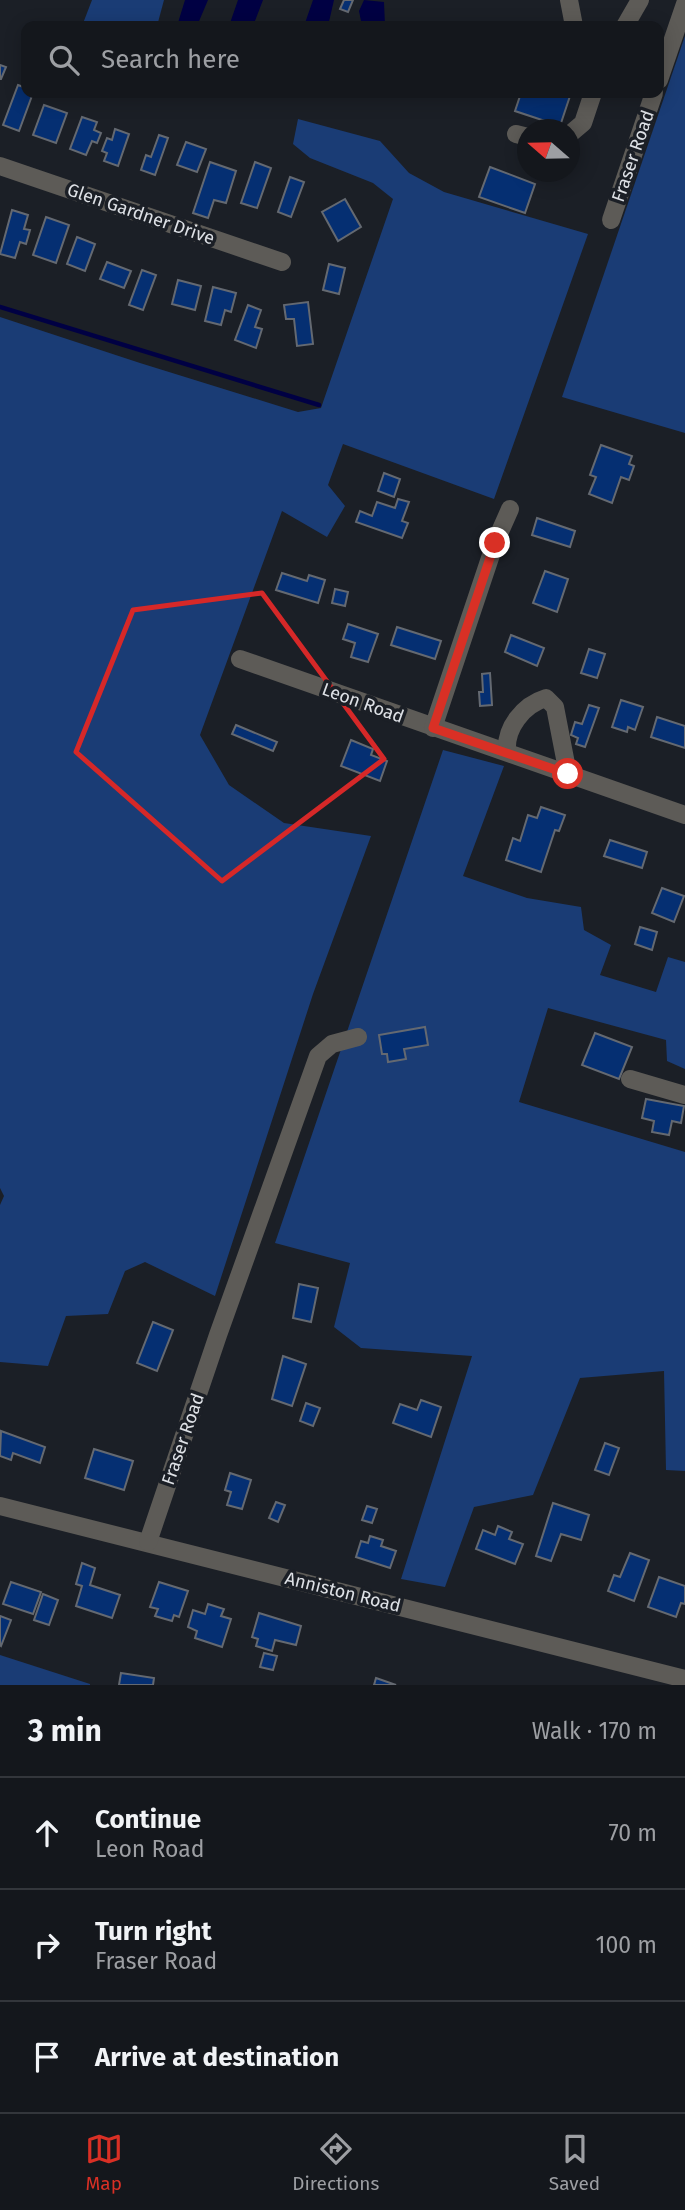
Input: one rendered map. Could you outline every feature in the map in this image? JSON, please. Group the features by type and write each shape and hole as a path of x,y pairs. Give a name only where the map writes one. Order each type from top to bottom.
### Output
{"street":[{"path":"569,0 573,21"},
{"path":"628,21 640,0"},
{"path":"664,65 685,4"},
{"path":"580,125 591,98"},
{"name":"Fraser Road","path":"611,220 652,98"},
{"name":"Glen Gardner Drive","path":"0,166 282,262"},
{"path":"433,728 495,543 510,509"},
{"name":"Leon Road","path":"240,659 685,815"},
{"path":"507,752 506,739 510,727 537,701 546,698 555,707 568,774"},
{"name":"Fraser Road","path":"148,1542 317,1056 332,1044 358,1037"},
{"path":"630,1079 685,1095"},
{"name":"Anniston Road","path":"0,1506 685,1679"}],"highlighted area":[{"path":"262,593 384,759 222,881 76,752 133,610"}],"shaded area":[{"path":"92,0 164,0 158,21 84,21"},
{"path":"185,0 208,0 199,21 179,21"},
{"path":"238,0 263,0 255,21 231,21"},
{"path":"313,0 334,0 329,21 306,21"},
{"path":"364,0 384,2 385,21 361,21 359,11"},
{"path":"685,36 685,433 562,397"},
{"path":"298,119 380,141 409,173 444,192 588,234 494,499 343,444 328,485 345,506 327,537 282,511 200,735 229,785 284,823 371,836 313,994 215,1296 145,1262 125,1271 108,1314 66,1316 48,1366 0,1362 0,1205 4,1196 0,1188 0,317 298,412 321,408 393,199 373,183 310,158 293,144"},
{"path":"443,750 504,766 463,876 527,898 581,907 584,930 611,945 600,975 656,992 668,957 685,962 685,1069 667,1061 666,1040 548,1008 519,1102 685,1152 685,1471 666,1470 664,1371 580,1378 533,1495 474,1507 445,1587 401,1579 472,1356 361,1348 334,1327 350,1263 275,1243"},
{"path":"0,1655 90,1684 90,1685 0,1685"}],"building":[{"path":"344,0 353,0 348,12 340,9"},
{"path":"0,65 6,67 1,79 0,79"},
{"path":"18,85 21,86 21,98 31,98 19,131 3,125"},
{"path":"519,98 569,98 562,119 539,119 515,111"},
{"path":"44,105 67,113 56,143 33,135"},
{"path":"82,117 97,122 94,130 101,133 97,143 92,141 86,155 70,149"},
{"path":"115,129 129,134 118,166 104,161 107,153 102,151 107,138 112,140"},
{"path":"159,135 168,138 155,175 141,170 146,155 151,157"},
{"path":"186,142 206,149 197,172 177,165"},
{"path":"210,162 236,171 226,203 214,200 208,218 193,213"},
{"path":"255,162 271,168 257,208 241,203"},
{"path":"490,167 517,177 517,182 535,184 525,213 479,197"},
{"path":"290,177 304,182 291,217 278,212"},
{"path":"345,199 361,227 338,241 322,212"},
{"path":"12,210 28,215 24,229 30,230 26,244 20,242 15,258 0,254"},
{"path":"46,217 69,225 56,263 33,255"},
{"path":"77,237 95,244 85,271 67,264"},
{"path":"107,262 131,271 124,288 100,279"},
{"path":"329,264 345,268 339,294 323,290"},
{"path":"142,270 156,275 143,310 129,305"},
{"path":"178,280 201,286 195,310 172,304"},
{"path":"213,287 236,293 231,312 225,310 221,325 205,321"},
{"path":"308,302 313,344 297,346 294,319 286,319 284,305"},
{"path":"248,305 261,310 255,327 262,329 256,348 235,340"},
{"path":"601,445 632,456 629,464 634,466 629,480 621,477 612,503 589,494 596,477 590,475"},
{"path":"384,473 400,479 394,497 378,491"},
{"path":"398,499 409,502 402,521 408,523 402,538 356,522 360,511 372,516 377,502 395,508"},
{"path":"537,518 575,531 570,547 532,535"},
{"path":"545,571 568,579 557,612 533,603"},
{"path":"282,573 307,581 309,575 325,580 318,603 276,590"},
{"path":"335,589 348,592 345,606 332,603"},
{"path":"348,624 378,634 368,662 351,657 355,643 343,639"},
{"path":"397,627 441,641 435,659 391,645"},
{"path":"511,635 544,648 537,666 505,652"},
{"path":"589,649 605,654 597,678 581,673"},
{"path":"490,673 492,705 480,706 479,692 483,692 482,674"},
{"path":"621,700 643,707 635,730 628,727 627,732 612,727"},
{"path":"589,705 599,708 585,747 576,744 578,738 571,735 575,722 582,724"},
{"path":"657,717 685,726 685,748 651,737"},
{"path":"236,725 277,742 273,751 232,734"},
{"path":"351,740 373,749 371,755 387,761 380,781 341,766"},
{"path":"541,807 565,815 559,831 555,830 541,872 506,860 513,838 520,841 528,815 537,818"},
{"path":"610,840 647,852 642,868 604,856"},
{"path":"662,888 684,896 674,922 652,913"},
{"path":"640,927 657,932 652,950 635,944"},
{"path":"425,1027 428,1045 404,1049 406,1059 388,1062 387,1054 382,1054 379,1035"},
{"path":"595,1033 632,1047 619,1079 582,1065"},
{"path":"646,1099 684,1106 681,1123 672,1121 669,1135 652,1132 654,1121 642,1118"},
{"path":"299,1284 318,1288 311,1322 293,1318"},
{"path":"153,1322 173,1330 157,1371 137,1363"},
{"path":"283,1356 306,1364 292,1406 272,1399"},
{"path":"421,1400 441,1407 431,1437 393,1423 400,1404 417,1410"},
{"path":"306,1403 320,1408 313,1426 300,1421"},
{"path":"1,1431 45,1447 40,1463 13,1453 11,1460 0,1456"},
{"path":"605,1443 619,1448 609,1475 595,1470"},
{"path":"94,1449 133,1461 124,1490 85,1478"},
{"path":"230,1473 251,1480 242,1509 227,1505 231,1492 225,1490"},
{"path":"276,1502 285,1505 278,1522 269,1518"},
{"path":"553,1503 589,1515 581,1540 561,1534 551,1561 536,1556"},
{"path":"367,1506 377,1509 372,1523 362,1520"},
{"path":"498,1526 512,1532 509,1539 523,1544 515,1564 476,1549 483,1530 495,1535"},
{"path":"370,1536 383,1540 381,1546 396,1551 390,1568 356,1557 361,1541 368,1543"},
{"path":"630,1553 649,1560 634,1601 608,1591 614,1575 620,1577"},
{"path":"82,1563 95,1568 90,1585 120,1595 112,1618 76,1606 82,1586 76,1584"},
{"path":"659,1577 685,1586 685,1604 681,1603 676,1617 648,1607"},
{"path":"11,1582 41,1592 33,1614 3,1604"},
{"path":"159,1582 188,1591 179,1617 174,1615 172,1621 155,1616 158,1609 150,1607"},
{"path":"43,1594 58,1600 49,1625 34,1620"},
{"path":"208,1604 224,1609 221,1616 231,1619 222,1647 195,1638 197,1631 188,1627 193,1610 205,1614"},
{"path":"259,1613 301,1626 296,1645 275,1640 272,1651 256,1646 258,1639 252,1637"},
{"path":"0,1616 11,1620 1,1646 0,1645"},
{"path":"264,1653 277,1656 273,1670 260,1667"},
{"path":"121,1673 154,1678 153,1685 119,1685"},
{"path":"376,1678 396,1685 374,1685"}],"waterway":[{"path":"0,307 319,405"}],"route":[{"path":"495,543 433,728 568,774"}]}
